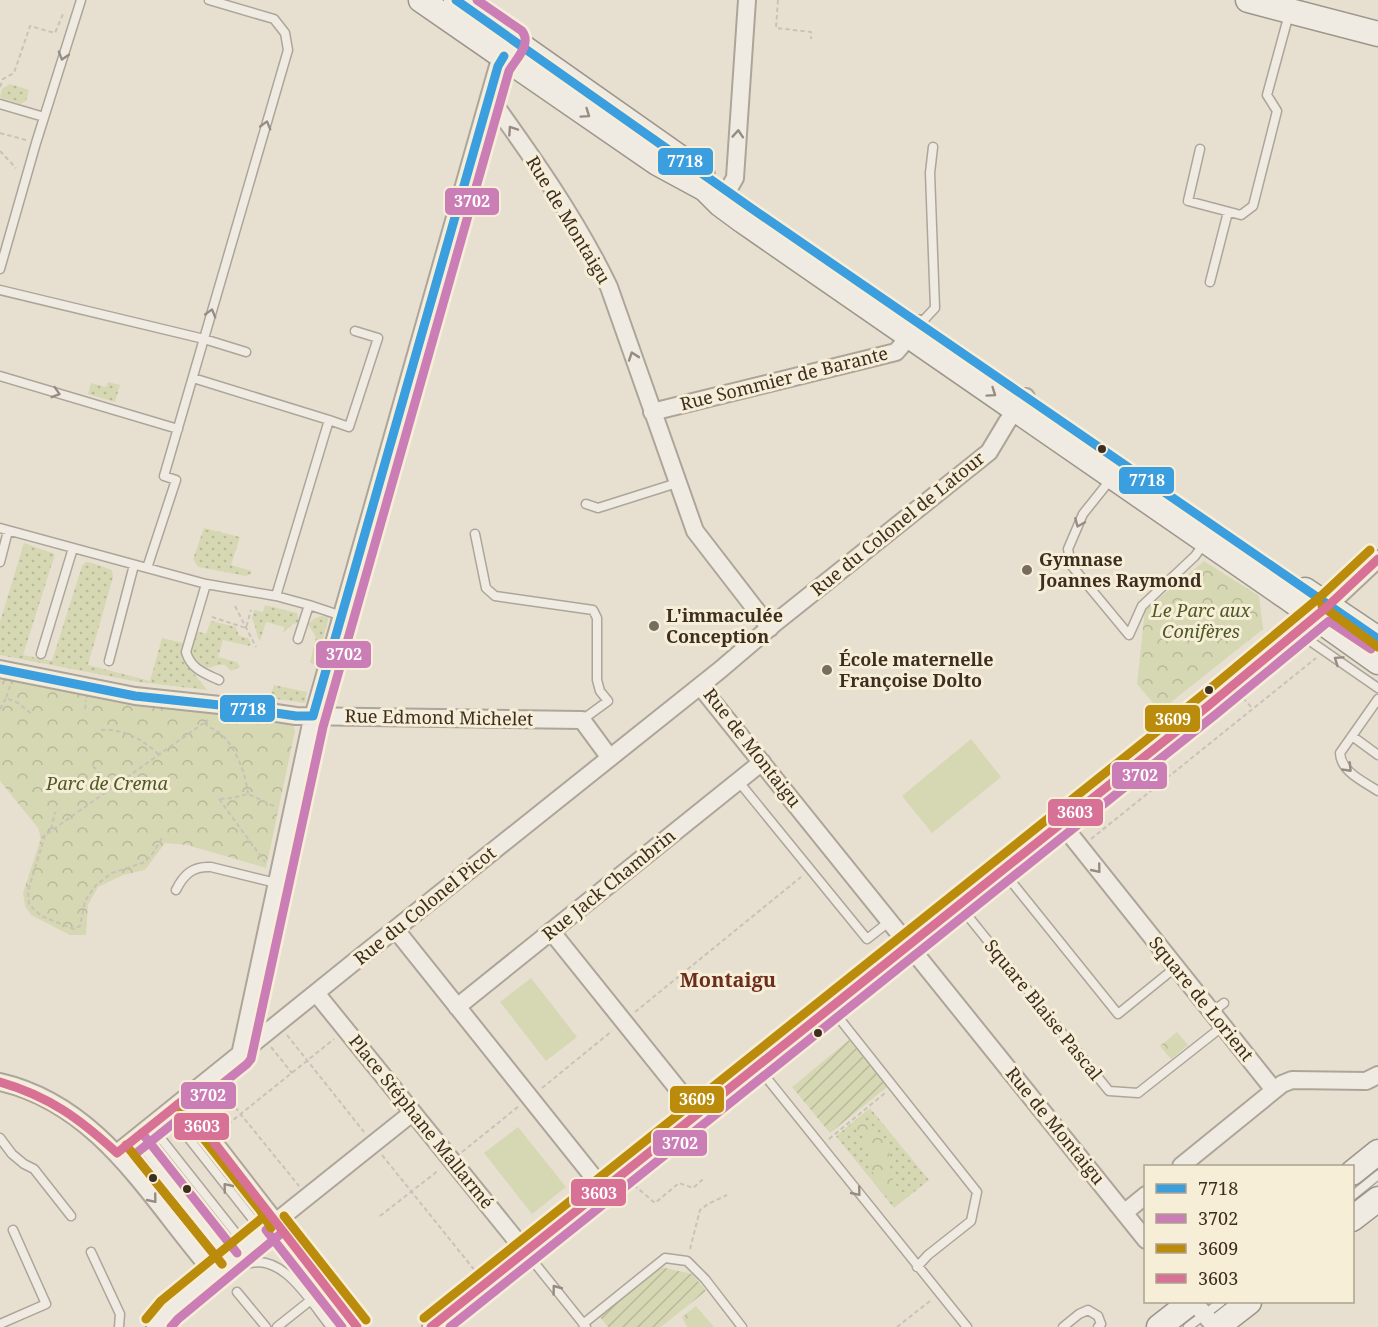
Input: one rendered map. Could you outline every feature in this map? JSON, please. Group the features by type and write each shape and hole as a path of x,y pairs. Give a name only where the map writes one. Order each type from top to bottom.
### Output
{"main road":[{"path":"421,0 509,48"},
{"path":"456,0 509,48 657,163 724,198 915,330 1211,535 1314,618 1378,662"},
{"path":"1248,0 1285,5 1378,26"},
{"path":"1285,5 1378,34"},
{"path":"1021,404 1113,476 1211,535"},
{"path":"1314,618 1378,639"},
{"path":"1314,618 1356,632 1378,647"},
{"path":"1354,1172 1378,1152"},
{"path":"1354,1218 1378,1198"},
{"path":"1159,1327 1245,1303"}],"street":[{"path":"724,198 735,178 747,0"},
{"path":"240,1055 314,716 498,66 509,48"},
{"name":"Rue de Montaigu","path":"490,98 593,254 609,287 695,531 770,628 700,686 1144,1238"},
{"name":"Rue Sommier de Barante","path":"652,412 896,352 915,330"},
{"name":"Rue du Colonel de Latour","path":"770,628 989,452 1021,404"},
{"path":"431,1327 1314,618 1378,559"},
{"name":"Rue Edmond Michelet","path":"5,674 135,696 296,716 582,720"},
{"name":"Rue du Colonel Picot","path":"117,1153 700,686"},
{"path":"582,720 610,758"},
{"name":"Rue Jack Chambrin","path":"457,1007 762,762"},
{"name":"Square de Lorient","path":"1060,823 1176,967 1218,1007 1223,1026 1274,1090"},
{"path":"396,930 457,1007 609,1185"},
{"path":"551,931 698,1114"},
{"name":"Place Stéphane Mallarmé","path":"316,993 525,1251"},
{"path":"1182,1165 1274,1090 1292,1080 1366,1080 1378,1075"},
{"path":"0,1082 17,1086 43,1097 79,1118 117,1153 212,1272"},
{"path":"182,1101 357,1327"},
{"path":"160,1326 169,1310 212,1272 412,1113"},
{"path":"1124,1213 1144,1197"}],"lane":[{"path":"0,269 36,143 81,0"},
{"path":"147,568 176,480 164,476 288,50 285,33 274,19 209,0"},
{"path":"1200,149 1188,201 1241,215 1253,206 1277,111 1267,95 1285,5"},
{"path":"0,104 44,117"},
{"path":"915,330 935,308 930,173 933,147"},
{"path":"1210,282 1228,212"},
{"path":"0,290 204,339 246,352"},
{"path":"192,378 349,427 378,338 355,331"},
{"path":"0,376 177,429"},
{"path":"276,596 329,420"},
{"path":"1113,476 1083,514 1068,549 1071,565 1129,635 1142,606 1195,556 1211,535"},
{"path":"586,504 598,508 677,483"},
{"path":"0,562 4,530 206,584 276,596 333,613"},
{"path":"475,534 486,588 495,596 593,610 597,618 597,680 600,691 608,701 582,720"},
{"path":"41,654 73,548"},
{"path":"109,661 134,564"},
{"path":"206,584 186,652 193,666 219,680"},
{"path":"298,639 309,605"},
{"path":"1314,618 1324,651 1378,688"},
{"path":"1378,699 1340,753 1345,769 1378,791"},
{"path":"1352,736 1378,755"},
{"path":"739,782 867,939 890,921"},
{"path":"176,890 183,877 201,866 276,883"},
{"path":"1002,870 1118,1014 1176,967"},
{"name":"Square Blaise Pascal","path":"959,905 1109,1091 1138,1093 1223,1026"},
{"path":"831,1008 977,1192 972,1221 928,1256 918,1267"},
{"path":"757,1066 967,1327"},
{"path":"168,1112 251,1217 261,1234"},
{"path":"151,1126 246,1246"},
{"path":"0,1138 12,1154 34,1169 71,1216"},
{"path":"117,1153 140,1144 230,1259"},
{"path":"1354,1195 1378,1175"},
{"path":"0,1324 46,1304 13,1230"},
{"path":"525,1251 585,1326 665,1258 687,1261 705,1279 742,1327"},
{"path":"91,1252 120,1314 119,1327"},
{"path":"212,1272 258,1262 270,1263 282,1269 331,1327"},
{"path":"277,1327 326,1287"},
{"path":"237,1292 266,1327"},
{"path":"1188,1327 1220,1303"},
{"path":"1063,1327 1078,1314 1088,1310 1098,1316 1101,1324 1098,1327"}],"path":[{"path":"778,0 776,28 811,32 811,39"},
{"path":"0,87 3,79 14,73 30,26 55,33 65,11"},
{"path":"0,133 36,143"},
{"path":"0,151 26,179"},
{"path":"235,606 256,647"},
{"path":"246,628 251,610"},
{"path":"212,617 246,628"},
{"path":"1080,848 1324,651"},
{"path":"0,709 6,698 5,674"},
{"path":"6,698 18,703 33,715"},
{"path":"41,838 203,723 227,740 244,775 248,794"},
{"path":"102,730 109,729 133,737 144,742 159,755"},
{"path":"93,766 112,788"},
{"path":"267,865 219,799 248,794 279,808"},
{"path":"51,831 55,812"},
{"path":"45,835 28,891 29,904 41,916 74,929 80,926 85,901 96,885 112,873 145,862 162,838"},
{"path":"678,978 810,870"},
{"path":"212,1137 346,1029"},
{"path":"262,1035 292,1073"},
{"path":"212,1078 298,1185"},
{"path":"820,1146 893,1087"},
{"path":"609,1185 622,1189 630,1181 655,1203 679,1183 693,1188 702,1180 703,1182"},
{"path":"687,1261 700,1210 727,1195"},
{"path":"897,1327 940,1294"}],"green space":[{"path":"10,84 29,90 26,101 20,104 0,97 2,89"},
{"path":"108,382 120,385 115,402 88,394 91,383 106,387"},
{"path":"204,528 240,537 231,565 252,571 251,574 246,576 198,567 193,559"},
{"path":"24,543 55,554 23,655 52,661 82,566 89,562 112,570 113,577 88,665 150,681 162,638 183,643 184,661 207,690 139,682 0,655 0,622"},
{"name":"Le Parc aux Conifères","path":"1204,561 1259,596 1263,629 1160,711 1137,684 1145,610"},
{"path":"265,605 297,613 299,622 283,633 284,627 266,622 260,641 252,619 254,610 263,612"},
{"path":"322,616 329,617 316,664 310,663 316,637 308,624"},
{"path":"211,621 236,627 239,636 248,638 251,644 249,646 223,640 218,657 237,662 240,667 231,671 225,665 205,668 195,664 192,654 196,631 206,634"},
{"name":"Parc de Crema","path":"0,677 129,705 207,711 293,724 295,731 266,868 187,845 165,843 145,870 123,875 98,887 88,905 86,935 70,935 31,915 25,906 23,893 41,838 38,828 0,781"},
{"path":"274,685 307,692 305,703 270,698"},
{"path":"971,739 1001,777 932,833 902,796"},
{"path":"531,978 577,1037 546,1061 500,1002"},
{"path":"1177,1032 1188,1045 1171,1059 1160,1046"},
{"path":"849,1040 887,1087 830,1133 792,1087"},
{"path":"870,1108 929,1180 894,1208 836,1136"},
{"path":"861,1117 877,1130 887,1146 891,1176 903,1199 895,1204 875,1177 864,1138 852,1124"},
{"path":"518,1127 566,1187 532,1214 484,1153"},
{"path":"661,1267 692,1274 706,1291 661,1327 608,1327 600,1317"},
{"path":"696,1306 714,1327 687,1327 682,1317"}],"transit line":[{"name":"7718","path":"456,0 751,208 1378,639"},
{"name":"3702","path":"222,1264 134,1155 251,1059 323,727 509,71 524,46 525,36 522,31 477,0"},
{"name":"7718","path":"0,669 135,696 296,716 313,716 498,66 504,56"},
{"name":"3609","path":"424,1318 1200,697 1320,597 1370,550"},
{"name":"3603","path":"431,1327 1208,706 1328,606 1378,559"},
{"name":"3609","path":"1322,606 1378,647"},
{"name":"3702","path":"450,1327 1215,715 1329,621 1371,649"},
{"name":"3603","path":"0,1082 34,1094 63,1110 117,1153 182,1101 357,1327"},
{"name":"3609","path":"177,1105 260,1210 271,1228"},
{"name":"3702","path":"142,1133 237,1253"},
{"name":"3609","path":"126,1145 222,1264"},
{"name":"3609","path":"146,1319 161,1301 267,1214"},
{"name":"3609","path":"284,1216 366,1320"},
{"name":"3702","path":"266,1230 342,1327"},
{"name":"3702","path":"171,1327 283,1232"}],"place":[{"name":"Gymnase Joannes Raymond","path":"1027,570"},
{"name":"L'immaculée Conception","path":"654,626"},
{"name":"École maternelle Françoise Dolto","path":"827,670"}],"district":[{"name":"Montaigu","path":"728,980"}]}
